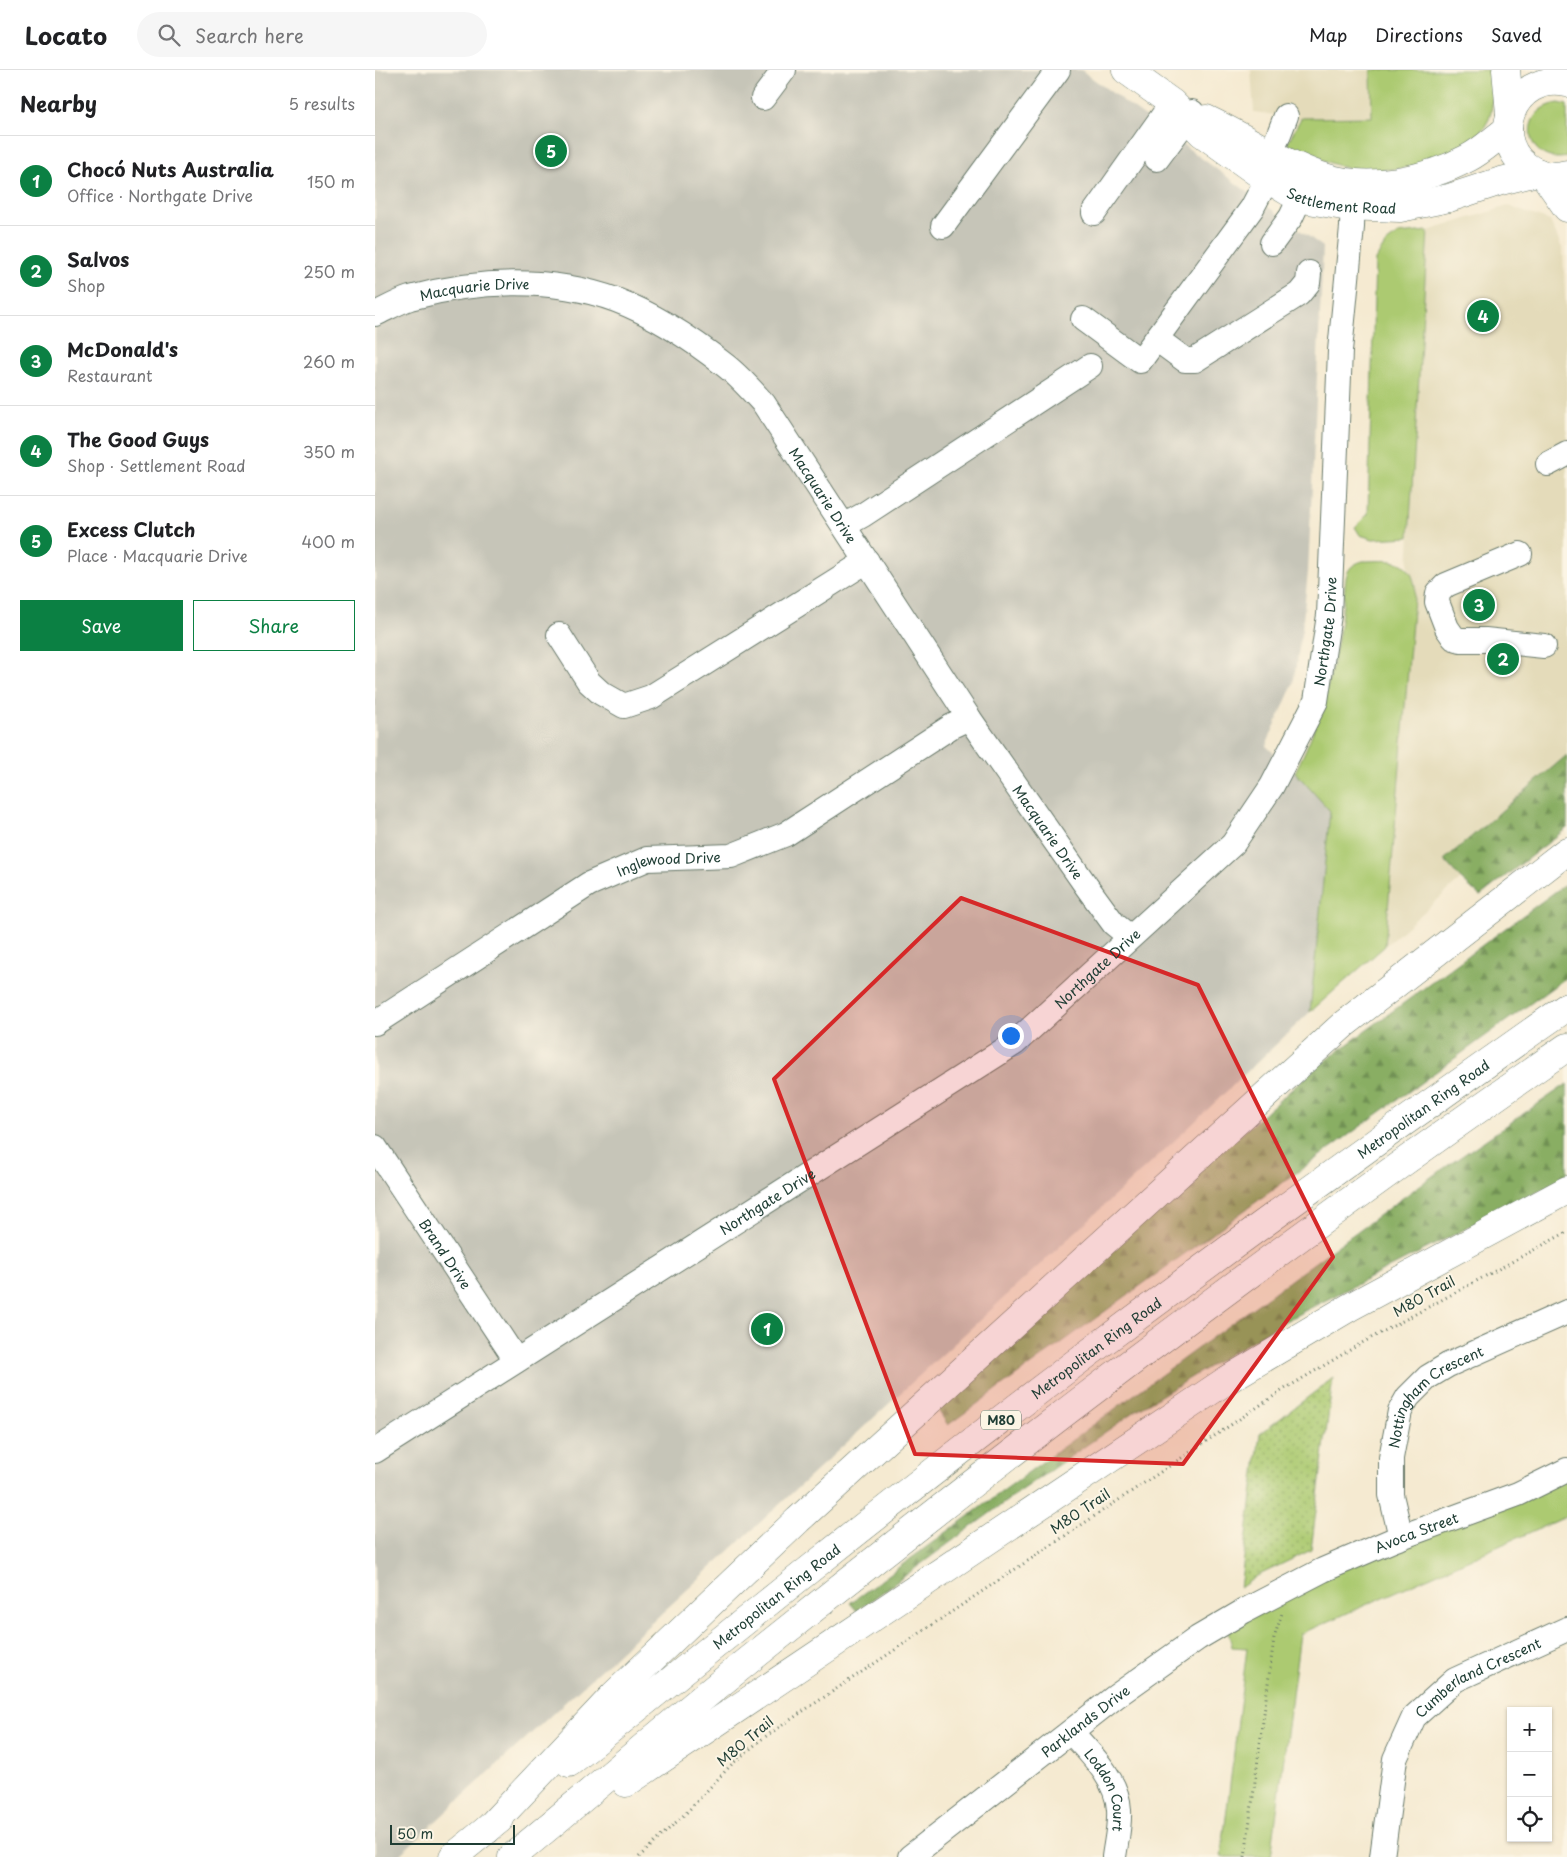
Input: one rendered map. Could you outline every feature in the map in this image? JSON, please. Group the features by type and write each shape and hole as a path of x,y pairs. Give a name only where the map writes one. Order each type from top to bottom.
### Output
{"main road":[{"name":"Settlement Road","path":"1126,70 1184,111 1226,128 1268,166 1289,192 1309,200 1353,194 1426,176 1470,158 1509,121 1520,97 1536,85 1562,78"},
{"path":"1506,70 1509,138 1516,155 1529,168 1549,174 1567,208"},
{"name":"Settlement Road","path":"1268,166 1311,172 1353,194 1401,208 1449,198 1501,180 1549,174"},
{"path":"487,1830 614,1695 798,1520 999,1336 1345,1024 1567,850"},
{"name":"Metropolitan Ring Road","path":"453,1857 753,1614 1076,1363 1415,1113 1567,1007"},
{"name":"M80","path":"517,1853 743,1664 1113,1375 1381,1178 1567,1047"},
{"path":"517,1853 598,1802 805,1661 1227,1380 1350,1307 1567,1190"}],"street":[{"path":"763,98 784,70"},
{"path":"943,226 1058,70"},
{"path":"1157,158 1184,111"},
{"path":"1094,213 1184,111"},
{"path":"1083,320 1140,361 1252,208 1286,116"},
{"path":"1272,243 1294,211 1311,172"},
{"name":"Northgate Drive","path":"375,1451 1015,1043 1233,844 1272,786 1316,701 1329,615 1340,351 1353,194"},
{"path":"1166,346 1185,360 1195,360 1293,298 1305,288 1308,278 1347,280"},
{"name":"Macquarie Drive","path":"375,314 408,299 460,288 492,283 537,283 588,293 630,306 652,316 689,339 728,367 764,404 845,525 969,718 1087,887 1115,924 1130,937"},
{"path":"845,525 1090,366"},
{"path":"1567,454 1548,464 1567,461"},
{"path":"1520,554 1455,580 1441,588 1437,602 1450,634 1461,640 1545,641"},
{"path":"559,635 589,682 601,693 624,706 651,697 867,561"},
{"name":"Inglewood Drive","path":"375,1023 589,884 647,859 731,856 786,834 952,726 969,718"},
{"name":"Brand Drive","path":"375,1147 516,1360"},
{"name":"Nottingham Crescent","path":"1401,1537 1391,1495 1391,1458 1400,1411 1407,1397 1428,1377 1448,1365 1567,1312"},
{"name":"Avoca Street","path":"1271,1597 1323,1570 1401,1537 1509,1498 1566,1471"},
{"name":"Parklands Drive","path":"910,1857 1131,1686 1198,1638 1271,1597"},
{"name":"Cumberland Crescent","path":"1382,1857 1395,1759 1414,1717 1455,1680 1567,1629"},
{"name":"Loddon Court","path":"1071,1732 1103,1771 1117,1799 1119,1811 1114,1857"}],"path":[{"name":"M80 Trail","path":"639,1857 687,1812 732,1764 762,1739 798,1714 1283,1390 1360,1344 1567,1232"},
{"path":"1245,1857 1274,1638 1291,1586"}],"highlighted area":[{"path":"961,898 1198,985 1333,1257 1183,1464 915,1454 774,1079"}],"shaded area":[{"path":"375,70 1081,70 1323,247 1308,572 1302,629 1293,684 1266,746 1295,772 1330,811 1310,1012 1185,1131 397,1857 375,1857"},
{"path":"1251,70 1371,70 1372,117 1297,118 1254,112"},
{"path":"1508,206 1550,221 1563,250 1567,341 1567,755 1445,860 1461,879 1385,946 1415,586 1408,567 1428,231"}],"green space":[{"path":"1371,70 1490,70 1492,101 1489,119 1481,132 1456,152 1425,164 1392,169 1354,170 1345,168 1287,144 1301,118 1372,117"},
{"path":"1559,103 1567,105 1567,157 1553,158 1542,153 1534,145 1531,136 1531,125 1536,115 1545,107"},
{"path":"1428,231 1409,537 1373,539 1360,535 1355,527 1368,514 1375,260 1386,243 1398,234"},
{"path":"1363,561 1389,561 1403,564 1412,576 1415,586 1385,946 1310,1012 1330,811 1295,772 1315,727 1329,681 1339,634 1347,573 1351,567"},
{"path":"1567,755 1567,828 1480,896 1444,860"},
{"path":"1567,883 1567,977 948,1425 933,1403 1071,1285 1318,1066"},
{"path":"1567,1084 1567,1177 1283,1322 1137,1410 1012,1497 857,1611 850,1603 1434,1175"},
{"path":"1333,1378 1311,1550 1257,1576 1240,1588 1260,1434"},
{"path":"1567,1479 1567,1516 1300,1634 1271,1857 1221,1857 1247,1648 1232,1647 1228,1630 1341,1570"}],"place":[{"name":"Excess Clutch","path":"551,151"},
{"name":"The Good Guys","path":"1483,316"},
{"name":"McDonald's","path":"1479,605"},
{"name":"Salvos","path":"1503,659"},
{"name":"Chocó Nuts Australia","path":"767,1329"}]}
